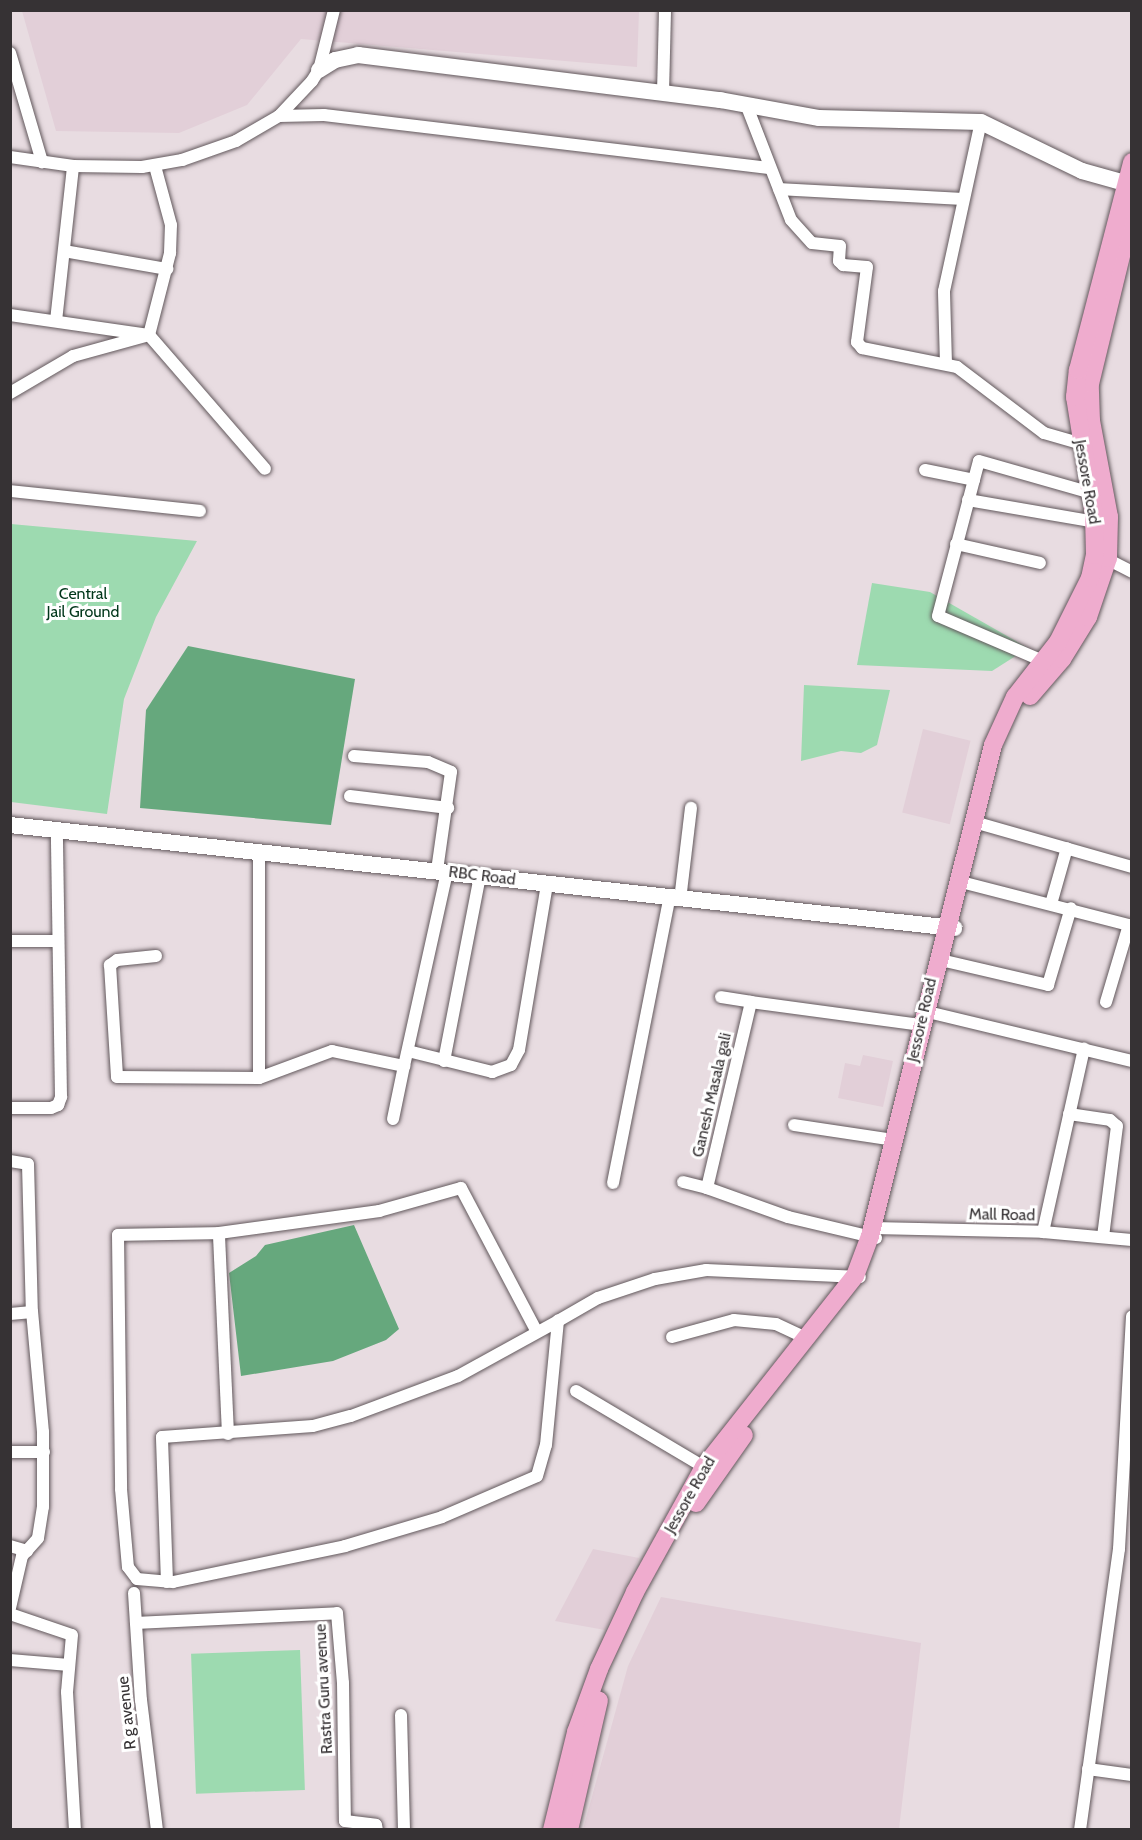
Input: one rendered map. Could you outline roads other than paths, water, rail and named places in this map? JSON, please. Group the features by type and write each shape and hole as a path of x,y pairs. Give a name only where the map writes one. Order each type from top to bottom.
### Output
{"main road":[{"name":"Jessore Road","path":"603,1671 693,1508 859,1276 875,1233 1001,720 1043,661 1081,600 1102,556 1080,443 1075,397 1078,370 1128,184 1131,162"},
{"name":"Jessore Road","path":"875,1233 894,1140 945,961 949,927 1019,711 1075,640 1099,592 1109,517 1091,421 1090,384 1131,210"},
{"name":"Jessore Road","path":"552,1830 567,1761 590,1709 617,1627 704,1467 806,1338 859,1276"},
{"name":"Jessore Road","path":"569,1830 590,1709"},
{"path":"561,1830 590,1709"}],"street":[{"path":"319,70 334,10"},
{"path":"663,93 664,10"},
{"path":"10,53 42,162"},
{"path":"10,157 73,166 155,166 211,151 279,116 319,70 336,60 358,56 746,104 819,118 981,122 1082,171 1128,184"},
{"path":"746,104 791,220 812,243 839,245 840,263 867,267 858,345 946,364 973,376 1000,402 1044,433 1080,443"},
{"path":"279,116 324,115 769,168"},
{"path":"946,364 944,291 962,199 981,122"},
{"path":"56,321 73,166"},
{"path":"149,335 166,269 171,225 155,166"},
{"path":"779,189 962,199"},
{"path":"63,251 166,269"},
{"path":"10,315 149,335 265,469"},
{"path":"10,393 73,356 149,335"},
{"path":"1043,661 938,616 979,460 1090,493"},
{"path":"925,470 974,480"},
{"path":"10,491 200,511"},
{"path":"968,500 1095,522"},
{"path":"956,544 1040,563"},
{"path":"1102,556 1131,572"},
{"path":"354,756 447,767 452,780 447,808 442,871 393,1119"},
{"path":"350,796 447,808"},
{"path":"613,1183 675,899 692,808"},
{"path":"981,824 1131,867"},
{"name":"RBC Road","path":"10,825 949,927"},
{"path":"10,1108 58,1105 57,830"},
{"path":"1051,904 1066,848"},
{"path":"259,851 259,1078"},
{"path":"444,1061 480,876"},
{"path":"965,883 1071,908 1130,925 1106,1002"},
{"path":"408,1051 492,1072 506,1069 515,1061 547,884"},
{"path":"945,961 1048,985 1071,908"},
{"path":"10,941 58,941"},
{"path":"156,956 117,960 110,965 117,1077 259,1078 332,1051 404,1066"},
{"path":"721,997 927,1019 1083,1049 1131,1061"},
{"name":"Ganesh Masala gali","path":"707,1188 751,1002"},
{"path":"1043,1232 1083,1049"},
{"path":"1069,1114 1110,1120 1117,1125 1103,1237"},
{"path":"794,1125 894,1140"},
{"path":"10,1161 28,1164 32,1312 44,1452 38,1538 22,1556 10,1608"},
{"path":"683,1182 707,1188 788,1217 875,1233"},
{"path":"537,1330 461,1188 379,1211 219,1233 118,1235 120,1446 128,1567 137,1579 167,1581 345,1546 442,1517 537,1476 546,1445 558,1321"},
{"name":"Mall Road","path":"875,1233 1043,1232 1131,1240"},
{"path":"219,1233 228,1434"},
{"path":"167,1581 162,1437 314,1426 378,1408 458,1376 537,1330 615,1292 706,1270 859,1276"},
{"path":"10,1314 32,1312"},
{"path":"1080,1830 1119,1549 1131,1316"},
{"path":"672,1337 734,1320 776,1324 806,1338"},
{"path":"576,1391 704,1467"},
{"path":"10,1452 44,1452"},
{"path":"10,1546 27,1551"},
{"name":"R g avenue","path":"134,1593 157,1830"},
{"name":"Rastra Guru avenue","path":"136,1623 337,1613 343,1683 345,1821 376,1825 377,1830"},
{"path":"10,1614 72,1635 69,1665 75,1830"},
{"path":"10,1660 69,1665"},
{"path":"401,1715 404,1830"},
{"path":"1088,1769 1131,1775"}],"park label":[{"name":"Central Jail Ground","path":"83,603"}]}
